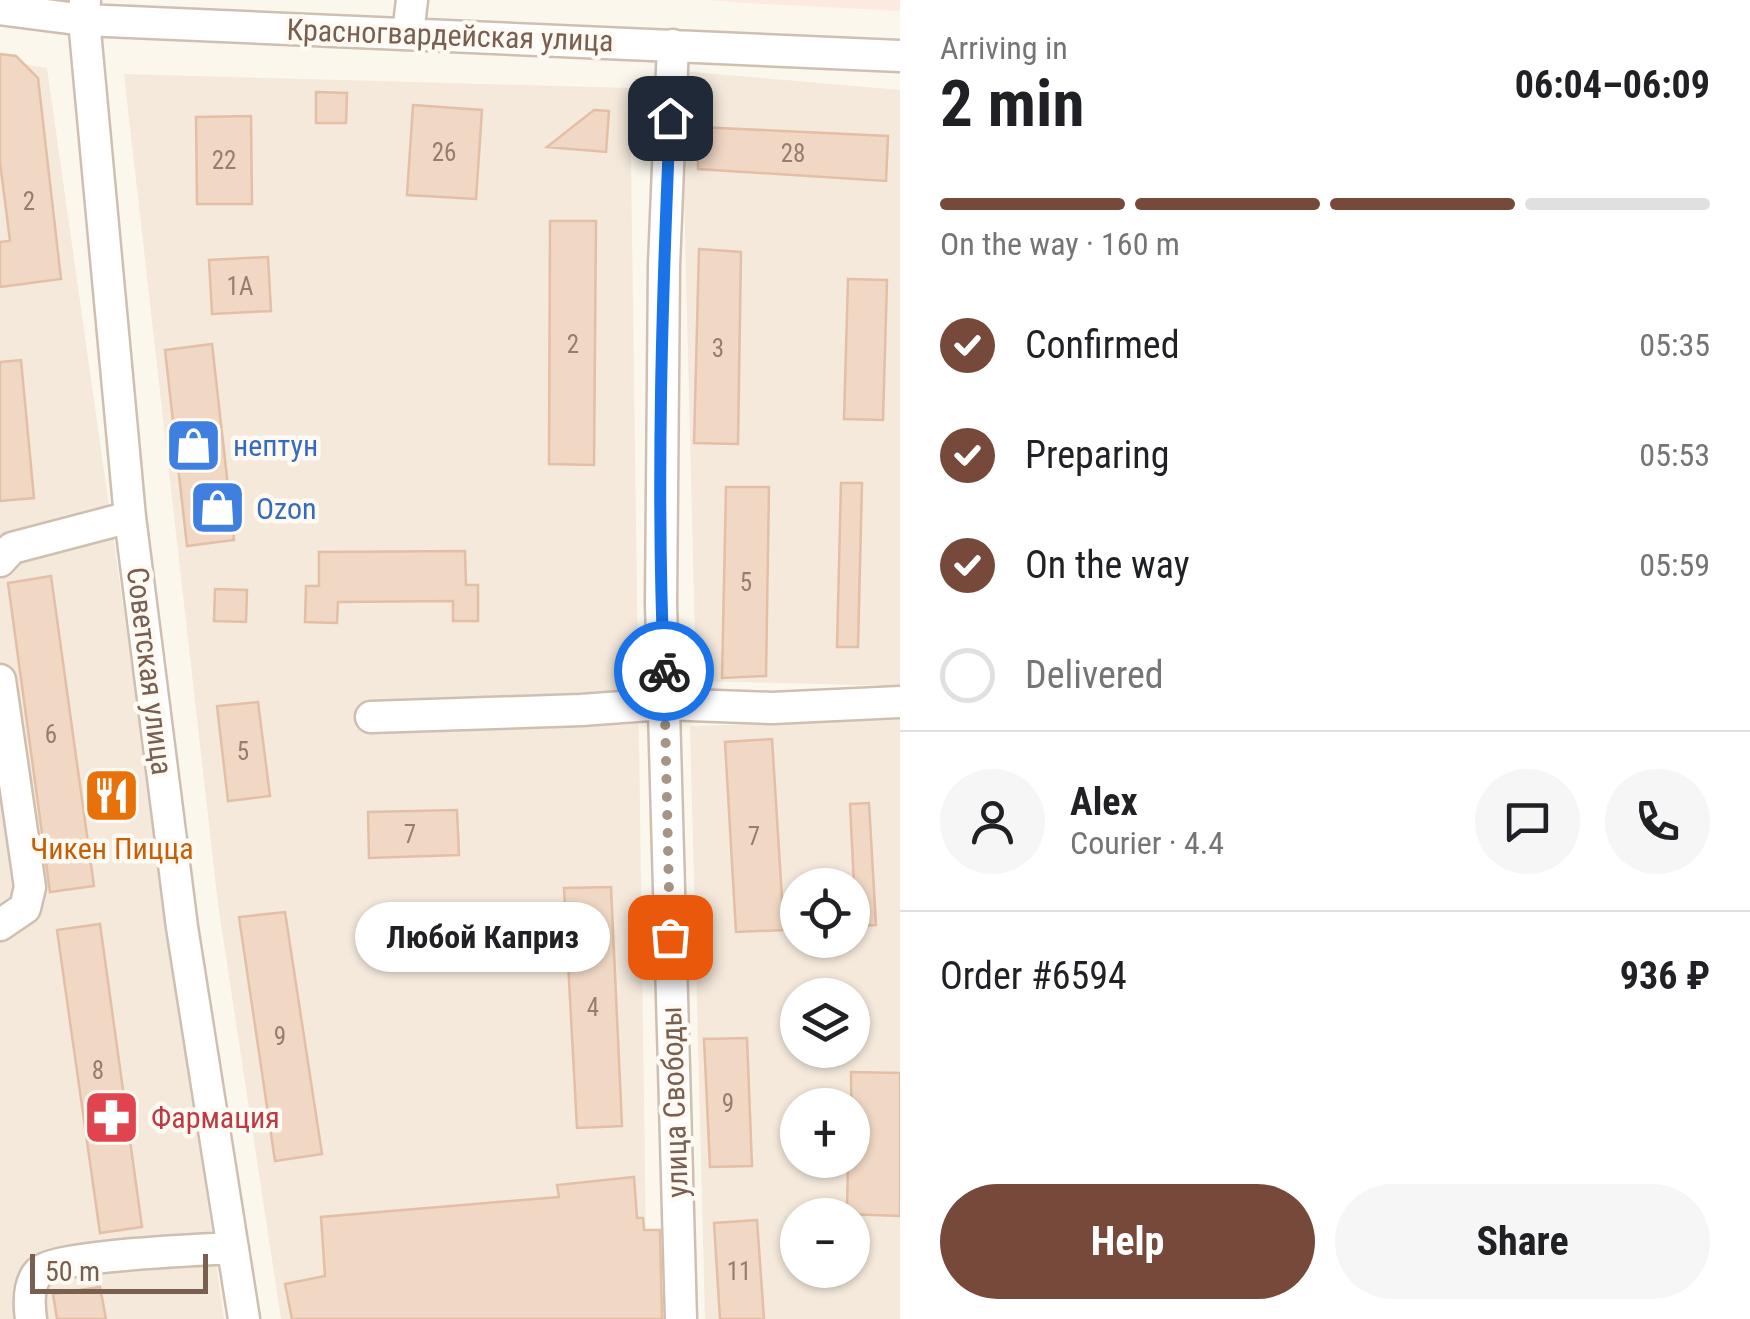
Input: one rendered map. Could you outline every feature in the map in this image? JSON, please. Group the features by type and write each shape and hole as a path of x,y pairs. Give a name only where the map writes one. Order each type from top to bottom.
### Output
{"street":[{"path":"408,33 412,0"},
{"name":"Красногвардейская улица","path":"0,9 85,10 408,33 900,56"},
{"name":"Советская улица","path":"85,10 130,517 182,927 244,1319"},
{"name":"улица Свободы","path":"673,45 662,385 664,704 680,1319"},
{"path":"0,562 12,548 130,517"},
{"path":"0,680 30,886 25,908 0,925"},
{"path":"371,717 664,704 772,708 900,702"},
{"path":"32,1319 32,1282 48,1266 77,1260 233,1248"}],"shaded area":[{"path":"708,0 900,0 900,11 746,3"},
{"path":"0,60 47,68 224,1319 0,1319"},
{"path":"681,71 900,90 900,686 696,681"},
{"path":"124,74 630,88 647,1319 281,1319 218,904"},
{"path":"900,720 900,1319 705,1319 690,726"}],"building":[{"path":"0,54 16,56 38,78 61,279 0,287 0,242 10,241 0,162"},
{"path":"316,92 347,93 346,123 316,123"},
{"path":"413,105 482,110 476,199 407,195"},
{"path":"594,110 609,111 606,152 547,147"},
{"path":"251,116 252,204 197,204 196,117"},
{"path":"698,127 888,136 886,181 698,169"},
{"path":"550,221 596,221 594,465 549,464"},
{"path":"699,249 741,252 738,444 694,443"},
{"path":"268,257 271,311 212,314 209,260"},
{"path":"848,279 887,280 883,420 844,419"},
{"path":"212,344 234,540 187,546 165,350"},
{"path":"21,360 34,498 0,501 0,362"},
{"path":"841,483 862,483 858,647 837,647"},
{"path":"726,487 769,487 766,676 722,678"},
{"path":"465,551 466,585 478,585 478,621 453,621 453,601 338,602 337,623 305,622 306,586 319,586 319,552"},
{"path":"51,576 94,886 50,892 8,583"},
{"path":"215,589 247,590 246,622 214,621"},
{"path":"258,702 270,796 228,801 217,706"},
{"path":"772,739 780,930 736,932 725,742"},
{"path":"869,803 876,925 870,925 870,868 853,868 850,804"},
{"path":"457,810 459,855 369,858 368,812"},
{"path":"611,887 622,1126 577,1128 564,888"},
{"path":"285,912 322,1154 275,1161 239,917"},
{"path":"100,924 142,1227 100,1233 57,930"},
{"path":"747,1038 752,1166 710,1167 704,1039"},
{"path":"851,1072 900,1073 900,1216 870,1215 870,1198 847,1198 848,1178 870,1178 870,1088 851,1088"},
{"path":"634,1177 637,1218 643,1218 644,1230 660,1230 662,1319 292,1319 285,1284 325,1276 321,1217 559,1197 557,1185"},
{"path":"757,1220 764,1319 720,1319 714,1223"},
{"path":"100,1287 106,1319 57,1319 53,1294"}],"way so far":[{"path":"664,671 670,937"}],"place":[{"name":"нептун","path":"194,445"},
{"name":"Ozon","path":"217,508"},
{"name":"Чикен Пицца","path":"112,795"},
{"name":"Любой Каприз","path":"670,937"},
{"name":"Фармация","path":"112,1117"}],"route":[{"path":"664,671 662,385 670,118"}]}
